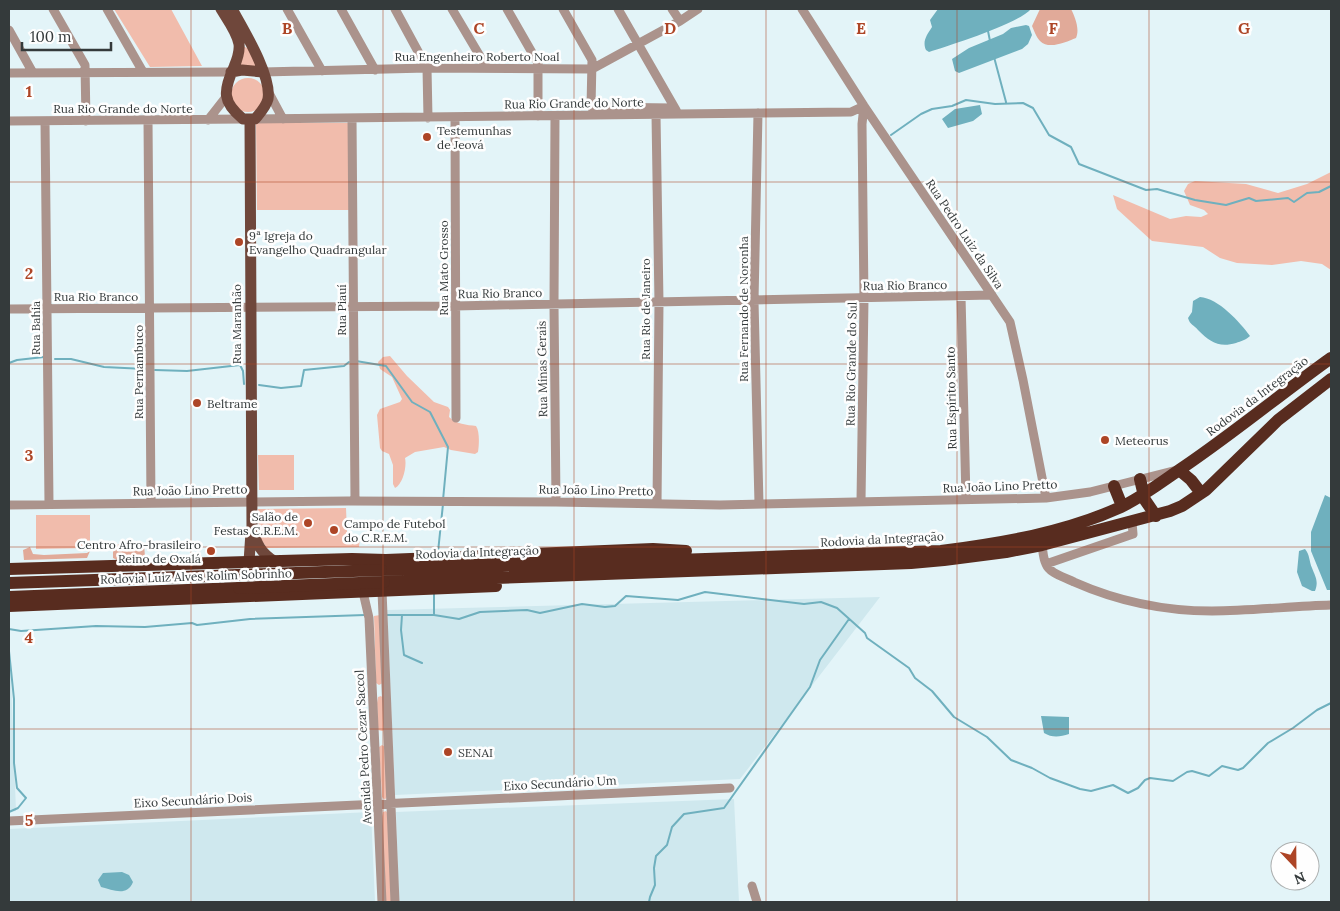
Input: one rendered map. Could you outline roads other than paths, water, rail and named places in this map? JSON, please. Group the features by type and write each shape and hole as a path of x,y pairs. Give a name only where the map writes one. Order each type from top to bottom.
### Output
{"highway":[{"name":"Rodovia da Integração","path":"743,563 973,546 1052,531 1084,522 1122,506 1144,494 1225,438 1331,358"},
{"name":"Rodovia da Integração","path":"380,576 743,563 944,560 1042,545 1156,516 1182,506 1201,494 1278,420 1331,379"},
{"path":"1179,470 1191,480 1201,494"},
{"path":"1140,478 1148,506 1156,516"},
{"path":"1114,486 1122,506"},
{"path":"9,569 274,561 380,576 653,549 688,551 743,563"},
{"path":"249,562 249,597"},
{"path":"9,606 363,592 380,576"},
{"name":"Rodovia Luiz Alves Rolim Sobrinho","path":"9,583 238,581 380,576"},
{"name":"Rodovia Luiz Alves Rolim Sobrinho","path":"9,597 238,581"}],"main road":[{"path":"221,9 237,36 239,44 238,57 231,72 226,97 228,104 249,119 265,106 268,99 268,91 254,50 232,9"},
{"path":"231,72 242,70 263,72"},
{"name":"Rua Maranhão","path":"249,119 252,502 249,562"},
{"name":"Rua Maranhão","path":"252,528 259,547 265,556 274,561"}],"street":[{"path":"53,9 85,65 86,120"},
{"path":"108,9 143,72"},
{"path":"287,9 322,71"},
{"path":"341,9 375,70"},
{"path":"394,9 428,68 428,118"},
{"path":"452,9 487,68"},
{"path":"507,9 538,63 538,116"},
{"path":"563,9 592,60 591,107 676,111"},
{"path":"618,9 676,111"},
{"path":"672,9 680,22"},
{"name":"Rua Engenheiro Roberto Noal","path":"263,72 428,68 592,68 680,22 698,9"},
{"name":"Rua Pedro Luiz da Silva","path":"802,9 864,106 1010,322 1046,498"},
{"path":"9,30 33,72"},
{"path":"9,72 231,72"},
{"path":"268,91 284,119"},
{"name":"Rua Rio Grande do Norte","path":"208,120 226,97"},
{"name":"Rua Rio Grande do Norte","path":"9,121 656,115 676,111 758,114 851,112 864,106"},
{"name":"Rua Rio Grande do Sul","path":"861,502 864,299 862,124 864,106"},
{"name":"Rua Fernando de Noronha","path":"758,114 754,301 759,504"},
{"name":"Rua Rio de Janeiro","path":"656,115 659,303 657,504"},
{"name":"Rua Minas Gerais","path":"555,116 556,502"},
{"name":"Rua Mato Grosso","path":"455,117 456,418"},
{"name":"Rua Piauí","path":"352,118 354,500"},
{"name":"Rua Pernambuco","path":"148,120 151,503"},
{"name":"Rua Bahia","path":"45,121 49,504"},
{"name":"Rua Espírito Santo","path":"961,296 966,500"},
{"name":"Rua Rio Branco","path":"9,309 554,305 992,296"},
{"name":"Rua João Lino Pretto","path":"9,505 354,500 759,504 1046,498 1090,492 1140,478 1179,470"},
{"path":"1046,564 1133,534 1132,522"},
{"path":"1042,545 1046,564 1053,572 1118,598 1180,609 1212,611 1331,605"},
{"name":"Avenida Pedro Cezar Saccol","path":"380,576 395,902"},
{"name":"Avenida Pedro Cezar Saccol","path":"363,592 369,618 382,902"},
{"name":"Eixo Secundário Um","path":"378,804 730,788"},
{"name":"Eixo Secundário Dois","path":"9,821 378,804"},
{"path":"752,886 757,902"}],"water":[{"path":"938,9 1031,9 1024,15 999,27 929,52 926,50 925,41 932,27 930,20"},
{"path":"1029,26 1032,35 1028,44 1022,49 959,73 955,71 952,59 969,48 1003,34 1011,28"},
{"path":"980,105 982,114 973,121 948,128 942,119 955,109"},
{"path":"1200,297 1207,298 1221,306 1235,318 1250,336 1236,343 1225,345 1215,343 1207,338 1191,324 1188,318 1192,312 1193,301"},
{"path":"1325,495 1331,498 1331,590 1327,590 1311,551 1311,532"},
{"path":"1305,549 1316,579 1315,591 1302,586 1297,572 1299,551"},
{"path":"1041,716 1069,717 1069,734 1050,736 1044,733"},
{"path":"122,872 129,875 133,882 127,890 115,891 101,887 98,880 103,873"}],"waterway":[{"path":"988,31 990,41"},
{"path":"994,57 1006,102"},
{"path":"891,135 921,114 932,109 952,106 966,100 995,104 1023,103 1033,108 1049,135 1071,147 1079,164 1146,190 1157,189 1195,200 1226,205 1249,198 1256,201 1288,198 1294,202 1307,193 1319,192 1331,186"},
{"path":"9,363 17,360 44,357"},
{"path":"55,359 71,359 104,367 145,369"},
{"path":"356,361 386,366 412,402 430,412 448,447 443,500"},
{"path":"259,385 281,388 301,386 304,370 344,366 349,362"},
{"path":"155,370 187,371 240,365 243,371 244,384"},
{"path":"438,552 443,504"},
{"path":"422,663 404,655 401,630 402,615 434,615 459,619 480,612 527,610 540,613 582,604 605,607 615,606 626,596 678,600 705,592 804,604 821,602 837,608 865,633 867,638 909,668 915,678 932,691 954,717 987,737 1011,760 1080,789 1091,791 1113,785 1128,793 1138,788 1145,780 1150,778 1173,781 1192,771 1209,776 1222,766 1238,770 1243,768 1268,743 1293,728 1317,710 1331,703"},
{"path":"434,594 434,614"},
{"path":"9,632 9,629 21,631 96,626 145,627 192,623 197,625 250,619 365,615"},
{"path":"387,615 402,615"},
{"path":"649,902 655,885 654,868 656,856 667,845 672,827 684,814 724,808 810,687 820,660 849,619"},
{"path":"9,651 14,699 14,763 17,788 26,798 18,808 9,812"}],"place":[{"name":"Testemunhas de Jeová","path":"427,137"},
{"name":"9ª Igreja do Evangelho Quadrangular","path":"239,242"},
{"name":"Beltrame","path":"197,403"},
{"name":"Meteorus","path":"1105,440"},
{"name":"Salão de Festas C.R.E.M.","path":"308,523"},
{"name":"Campo de Futebol do C.R.E.M.","path":"334,530"},
{"name":"Centro Afro-brasileiro Reino de Oxalá","path":"211,551"},
{"name":"SENAI","path":"448,752"}]}
